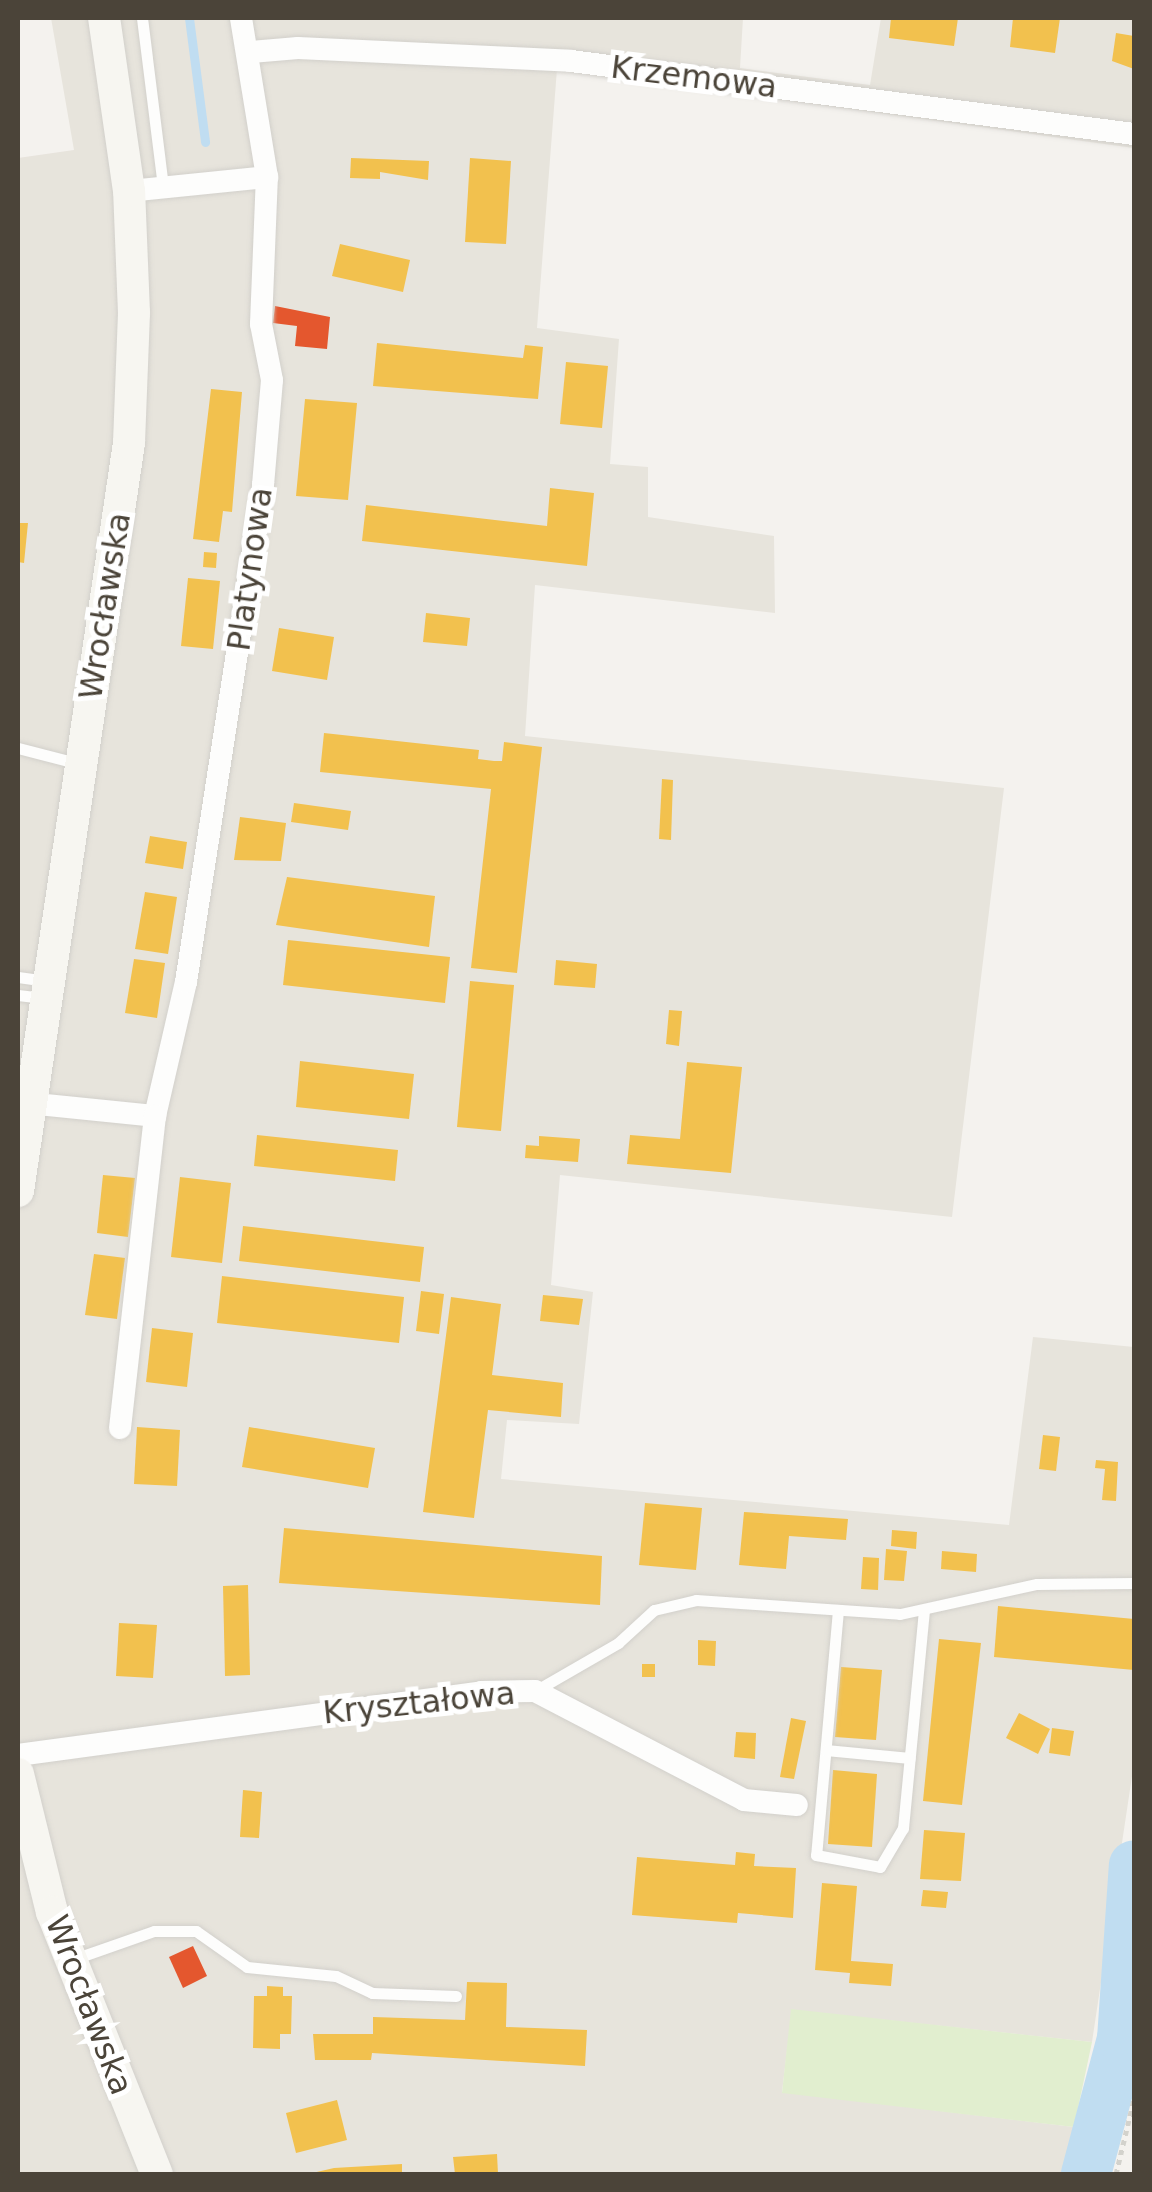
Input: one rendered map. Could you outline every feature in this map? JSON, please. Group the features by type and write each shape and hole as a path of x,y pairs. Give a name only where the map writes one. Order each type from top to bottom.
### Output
{"main road":[{"name":"Wrocławska","path":"18,1191 31,988 80,764 129,444 134,313 129,190 104,18"},
{"name":"Wrocławska","path":"18,1774 70,1960 157,2174"}],"street":[{"name":"Platynowa","path":"120,1428 156,1116 186,982 263,485 272,380 260,324 267,177 251,52 241,18"},
{"name":"Krzemowa","path":"251,52 298,48 571,61 1134,134"},
{"path":"129,190 267,177"},
{"path":"23,1123 156,1116"},
{"name":"Kryształowa","path":"18,1755 482,1692 534,1691 744,1800 797,1804"}],"lane":[{"path":"142,18 164,187"},
{"path":"18,748 80,764"},
{"path":"534,1691 618,1643 654,1610 696,1600 838,1610 924,1610 1037,1584 1134,1582"},
{"path":"838,1610 816,1855 880,1866 903,1828 924,1610"},
{"path":"826,1750 910,1758"},
{"path":"70,1960 154,1931 196,1931 246,1967 336,1976 372,1993 456,1996"}],"path":[{"path":"1116,2174 1134,2100"}],"shaded area":[{"path":"51,18 743,18 740,68 870,85 881,18 1134,18 1134,148 557,69 537,328 619,339 610,464 648,467 648,517 774,536 775,613 535,585 525,736 1004,788 952,1217 560,1175 551,1285 593,1292 579,1424 507,1420 501,1479 1009,1525 1033,1337 1134,1347 1134,1763 1092,2042 792,2010 782,2092 1074,2127 1065,2174 18,2174 18,158 74,150"}],"green space":[{"path":"791,2009 1092,2042 1074,2127 782,2093"}],"building: Mieszkania":[{"path":"891,18 958,18 954,46 889,38"},
{"path":"1013,18 1060,18 1055,53 1010,47"},
{"path":"1116,33 1134,36 1134,69 1112,61"},
{"path":"351,158 429,161 428,180 380,172 380,179 350,178"},
{"path":"470,158 511,161 506,244 465,242"},
{"path":"340,244 410,260 403,292 332,276"},
{"path":"377,343 523,358 525,345 543,347 538,399 373,386"},
{"path":"566,362 608,366 602,428 560,424"},
{"path":"211,389 242,392 232,512 223,511 219,542 193,539"},
{"path":"305,399 357,403 348,500 296,496"},
{"path":"550,488 594,493 587,566 362,541 366,505 547,526"},
{"path":"18,523 28,523 24,563 18,562"},
{"path":"204,552 217,553 216,568 203,567"},
{"path":"188,578 220,581 213,649 181,646"},
{"path":"426,613 470,618 467,646 423,642"},
{"path":"279,628 334,637 327,680 272,671"},
{"path":"324,733 479,750 478,759 494,761 502,761 504,742 542,747 517,973 471,968 491,789 320,772"},
{"path":"662,779 673,780 671,840 659,839"},
{"path":"294,803 351,811 348,830 291,822"},
{"path":"240,817 286,823 281,861 234,860"},
{"path":"150,836 187,842 183,869 145,863"},
{"path":"287,877 435,896 429,947 276,925"},
{"path":"145,892 177,897 168,954 135,949"},
{"path":"288,940 450,957 445,1003 283,985"},
{"path":"134,959 165,963 157,1018 125,1013"},
{"path":"556,960 597,964 595,988 554,985"},
{"path":"470,981 514,985 501,1131 457,1127"},
{"path":"669,1010 682,1011 679,1046 666,1044"},
{"path":"300,1061 414,1074 409,1119 296,1107"},
{"path":"687,1062 742,1067 731,1173 627,1164 630,1135 680,1139"},
{"path":"257,1135 398,1150 395,1181 254,1166"},
{"path":"539,1136 580,1139 578,1162 525,1158 526,1145 539,1146"},
{"path":"103,1175 135,1178 128,1237 97,1233"},
{"path":"180,1177 231,1183 222,1263 171,1257"},
{"path":"243,1226 424,1247 420,1282 239,1261"},
{"path":"94,1254 125,1258 117,1319 85,1315"},
{"path":"222,1276 404,1297 399,1343 217,1323"},
{"path":"421,1291 444,1294 439,1334 416,1331"},
{"path":"543,1295 583,1299 579,1325 540,1321"},
{"path":"451,1297 501,1304 492,1375 563,1383 561,1417 488,1410 474,1518 423,1512"},
{"path":"152,1328 193,1333 187,1387 146,1382"},
{"path":"137,1427 180,1430 177,1486 134,1484"},
{"path":"249,1427 375,1448 368,1488 242,1467"},
{"path":"1043,1435 1060,1437 1056,1471 1039,1469"},
{"path":"1096,1460 1118,1462 1116,1501 1102,1500 1105,1469 1095,1468"},
{"path":"645,1503 702,1508 696,1570 639,1565"},
{"path":"744,1512 848,1519 846,1540 789,1536 786,1569 739,1565"},
{"path":"284,1528 602,1556 600,1605 279,1583"},
{"path":"892,1530 917,1532 916,1549 891,1546"},
{"path":"886,1549 907,1551 904,1581 884,1580"},
{"path":"942,1551 977,1554 976,1572 941,1569"},
{"path":"863,1557 879,1558 878,1590 861,1589"},
{"path":"248,1585 250,1675 225,1676 223,1586"},
{"path":"998,1606 1134,1619 1134,1670 994,1657"},
{"path":"119,1623 157,1625 153,1678 116,1676"},
{"path":"939,1639 981,1643 962,1805 923,1801"},
{"path":"698,1640 716,1641 715,1666 698,1665"},
{"path":"642,1664 655,1664 655,1677 642,1677"},
{"path":"841,1667 882,1670 876,1740 835,1737"},
{"path":"1019,1713 1050,1729 1038,1754 1006,1738"},
{"path":"791,1718 806,1721 794,1779 780,1777"},
{"path":"1052,1728 1074,1731 1070,1756 1049,1753"},
{"path":"736,1732 756,1733 755,1759 734,1757"},
{"path":"833,1770 877,1774 872,1847 828,1844"},
{"path":"243,1790 262,1792 259,1838 240,1837"},
{"path":"924,1830 965,1833 961,1881 920,1879"},
{"path":"736,1852 755,1854 754,1866 796,1868 793,1918 738,1913 737,1923 632,1915 637,1857 735,1865"},
{"path":"822,1883 857,1886 851,1961 893,1964 891,1986 849,1983 850,1973 815,1970"},
{"path":"923,1890 948,1892 946,1908 921,1906"},
{"path":"467,1982 507,1983 506,2027 587,2030 585,2066 372,2053 371,2060 315,2060 313,2034 373,2034 373,2017 465,2020"},
{"path":"267,1986 283,1987 283,1996 292,1996 291,2034 280,2034 280,2049 253,2048 254,1996 267,1996"},
{"path":"337,2100 347,2140 296,2153 286,2113"},
{"path":"497,2154 498,2174 455,2174 453,2157"},
{"path":"402,2164 402,2174 308,2174 334,2168"}],"building: Handel":[{"path":"275,306 330,317 327,349 295,346 297,326 273,323"},
{"path":"193,1946 207,1976 183,1988 169,1957"}],"waterway":[{"path":"189,18 205,142"},
{"path":"1086,2174 1122,2039 1134,1865"}]}
